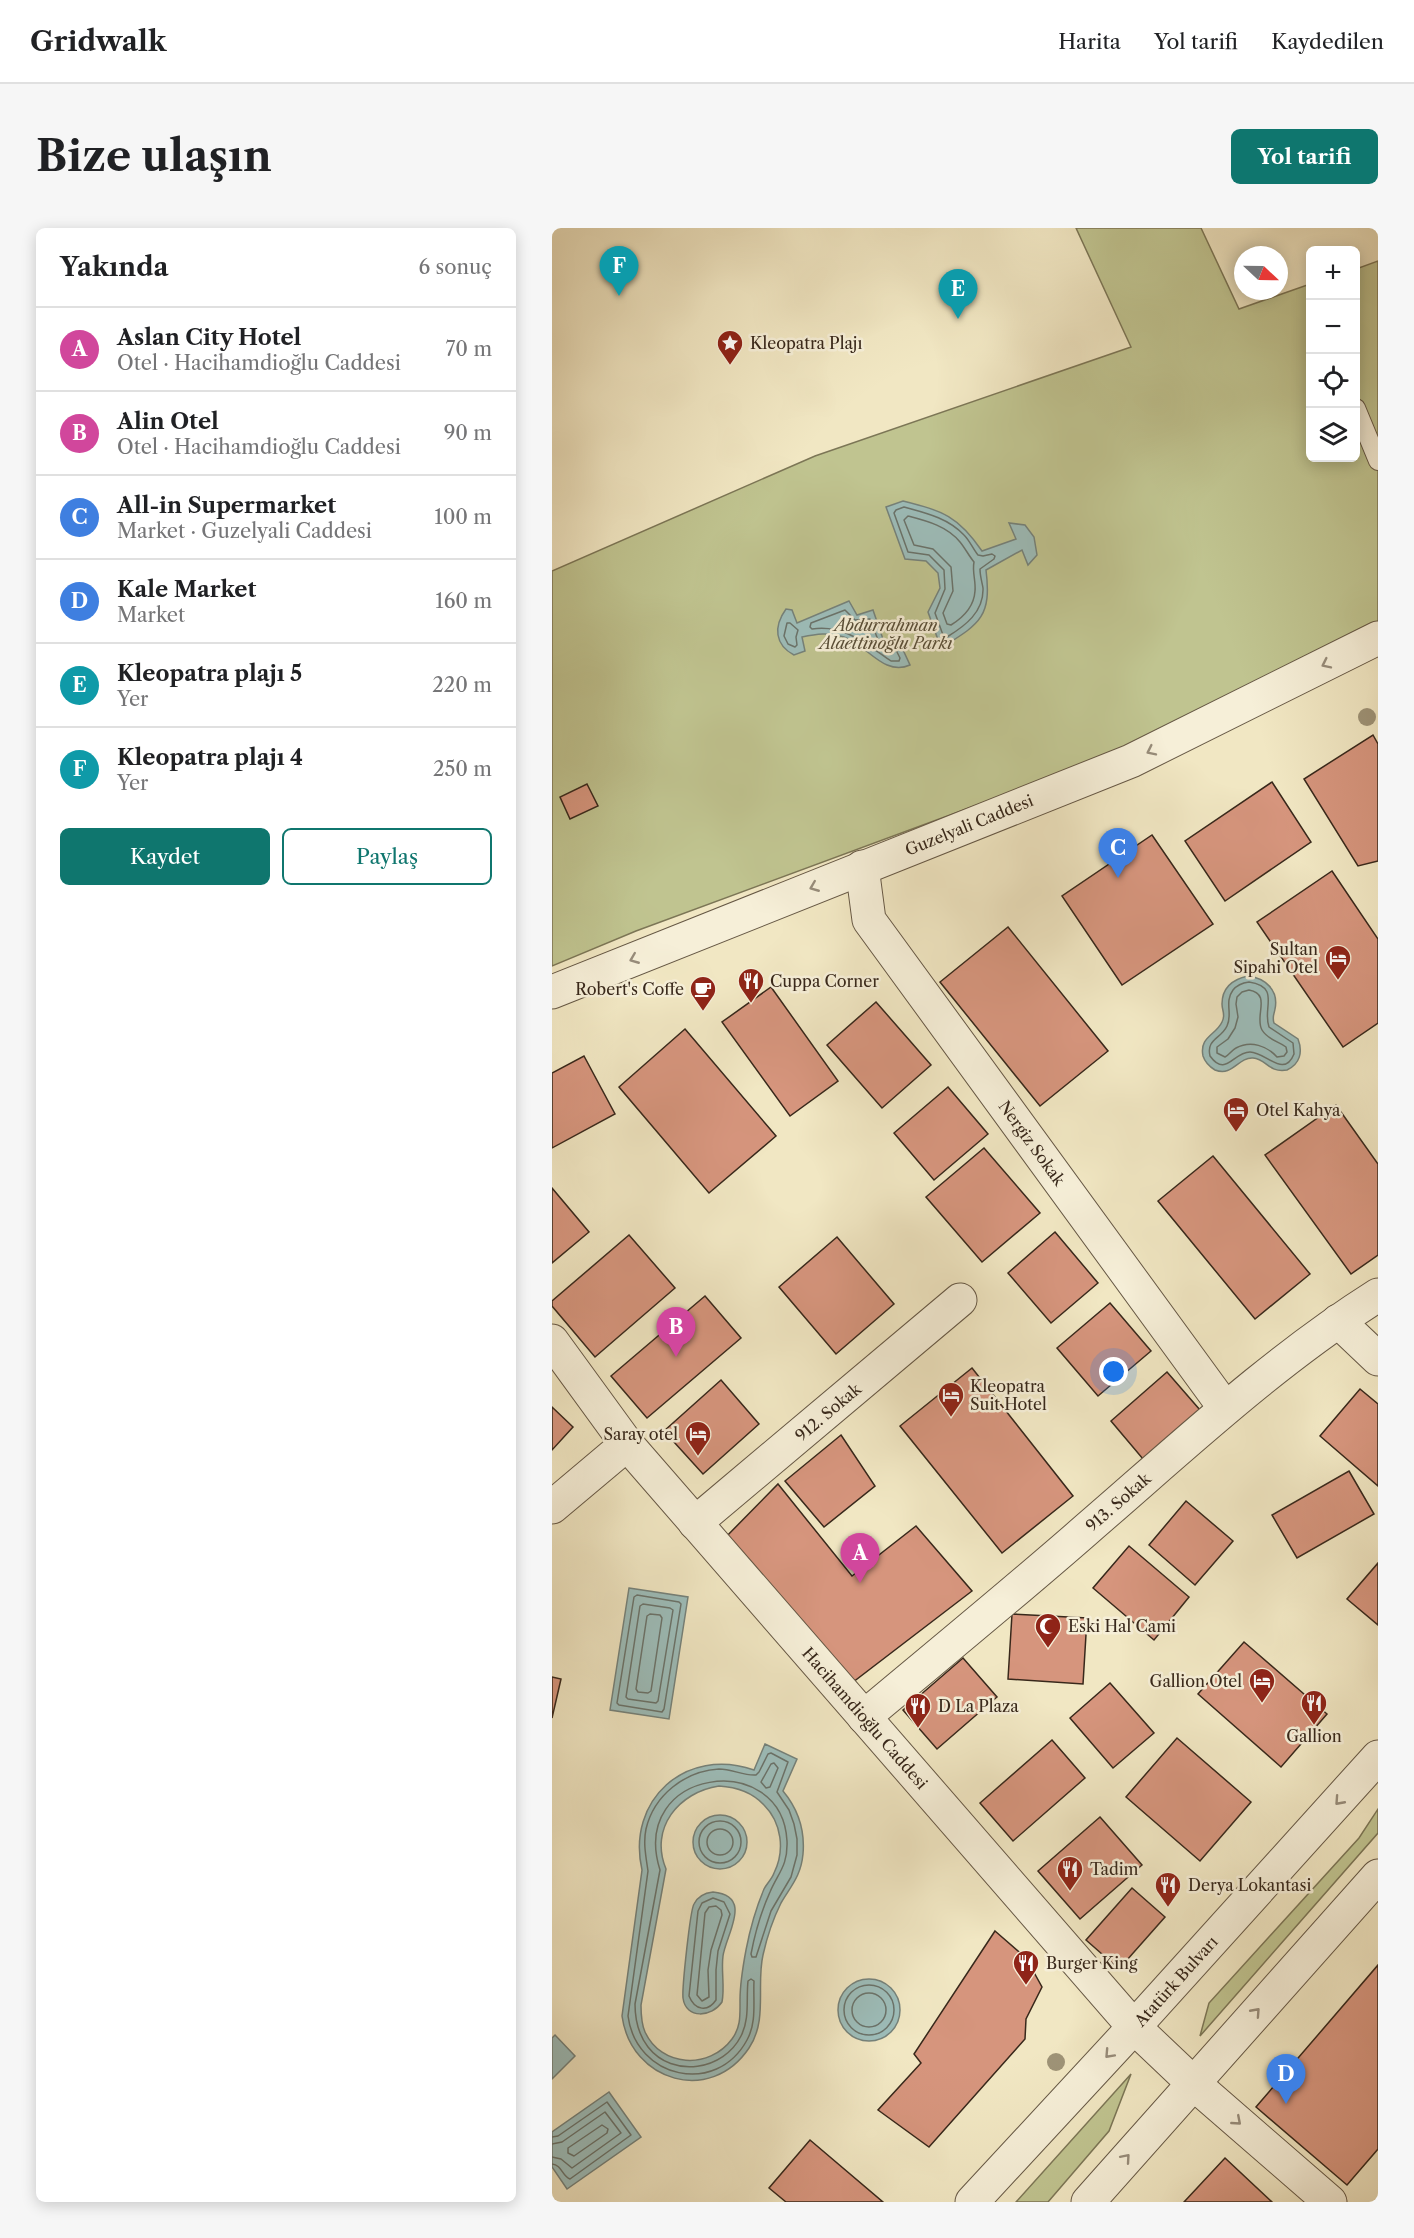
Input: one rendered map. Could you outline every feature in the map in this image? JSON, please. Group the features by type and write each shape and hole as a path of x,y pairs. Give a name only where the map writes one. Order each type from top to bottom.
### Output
{"street":[{"name":"Guzelyali Caddesi","path":"552,992 1131,761 1378,638"},
{"name":"Nergiz Sokak","path":"862,867 869,920 1225,1408"},
{"name":"913. Sokak","path":"864,1717 1086,1531 1225,1408 1338,1321 1378,1295"},
{"name":"912. Sokak","path":"695,1523 960,1300"},
{"path":"1338,1321 1378,1359"},
{"name":"Hacihamdioğlu Caddesi","path":"552,1341 627,1444 1134,2027 1193,2083 1330,2202"},
{"path":"552,1507 627,1444"},
{"name":"Atatürk Bulvarı","path":"972,2202 1378,1757"},
{"path":"1088,2202 1378,1876"}],"lane":[{"path":"1360,418 1378,461"}],"green space":[{"name":"Abdurrahman Alaettinoğlu Parkı","path":"1076,228 1201,228 1239,309 1265,300 1288,300 1288,292 1306,285 1306,462 1360,462 1360,268 1378,261 1378,622 1126,750 636,931 552,966 552,571 815,456 1131,347"},
{"path":"1378,1809 1378,1833 1200,2036 1209,2003 1359,1838"},
{"path":"1131,2074 1109,2131 1048,2202 1016,2202"}],"water":[{"path":"903,501 929,508 957,522 982,551 1016,539 1009,523 1025,525 1034,537 1037,555 1028,565 1022,550 986,570 987,599 980,618 965,632 941,648 928,612 940,588 938,573 926,561 905,559 886,507"},
{"path":"849,601 857,615 873,610 884,642 897,637 910,665 901,668 892,667 852,641 833,634 802,637 805,651 794,655 783,646 778,629 786,609 792,610 797,623"},
{"path":"1248,976 1265,982 1273,991 1276,1002 1274,1023 1298,1039 1300,1048 1298,1061 1287,1070 1276,1070 1253,1058 1243,1060 1226,1071 1215,1070 1203,1056 1203,1044 1223,1020 1224,993 1238,979"},
{"path":"629,1588 688,1597 669,1719 610,1710"},
{"path":"765,1744 797,1759 783,1791 793,1805 799,1821 803,1837 802,1862 795,1880 778,1909 766,1942 761,1966 760,2014 755,2037 749,2048 733,2066 714,2076 694,2080 675,2078 656,2070 640,2057 628,2039 622,2016 642,1870 639,1845 643,1821 652,1801 666,1785 684,1773 706,1766 729,1765 754,1770","holes":["719,1786 749,1794 759,1800 770,1812 778,1829 780,1856 773,1875 761,1896 749,1934 742,1975 737,2030 732,2039 711,2056 699,2060 673,2058 652,2044 643,2025 641,2005 666,1869 661,1840 671,1814 680,1804 705,1790"]},
{"path":"720,1815 730,1817 739,1823 745,1832 747,1842 745,1852 739,1861 730,1867 720,1869 710,1867 701,1861 695,1852 693,1842 695,1832 701,1823 710,1817"},
{"path":"713,1892 725,1895 732,1901 735,1908 723,1956 722,2002 712,2011 700,2014 689,2010 683,1998 690,1920 697,1899"},
{"path":"869,1979 891,1988 900,2010 891,2032 869,2041 847,2032 838,2010 847,1988"},
{"path":"555,2035 575,2056 552,2079 552,2038"},
{"path":"609,2092 641,2137 567,2189 552,2167 552,2132"}],"building":[{"path":"1373,735 1378,744 1378,861 1358,866 1304,779"},
{"path":"1272,782 1311,842 1225,901 1185,841"},
{"path":"587,784 598,806 570,819 560,797"},
{"path":"1152,835 1213,924 1122,985 1062,896"},
{"name":"Sultan Sipahi Otel","path":"1332,871 1378,939 1378,1023 1343,1047 1257,922"},
{"path":"1008,927 1108,1051 1040,1106 940,982"},
{"path":"771,987 838,1081 790,1116 722,1022"},
{"path":"876,1002 931,1065 882,1108 827,1045"},
{"path":"685,1029 776,1136 709,1193 619,1087"},
{"path":"584,1056 615,1114 552,1148 552,1073"},
{"path":"948,1087 988,1134 934,1180 894,1133"},
{"path":"1336,1105 1378,1164 1378,1255 1351,1274 1265,1155"},
{"path":"984,1148 1040,1213 982,1262 926,1197"},
{"path":"1213,1156 1310,1274 1255,1319 1158,1201"},
{"path":"552,1188 589,1232 552,1263"},
{"path":"1055,1232 1098,1283 1051,1323 1008,1273"},
{"path":"629,1235 675,1288 595,1357 552,1306 552,1301"},
{"path":"837,1237 894,1304 836,1354 779,1287"},
{"path":"705,1296 741,1338 647,1418 611,1376"},
{"path":"1110,1303 1151,1351 1098,1396 1057,1348"},
{"path":"972,1368 1073,1496 1002,1553 900,1426"},
{"path":"1167,1372 1200,1410 1143,1459 1111,1421"},
{"path":"721,1380 759,1424 703,1474 664,1431"},
{"path":"1360,1389 1378,1404 1378,1486 1320,1436"},
{"path":"552,1407 573,1427 552,1450"},
{"path":"841,1435 875,1486 824,1527 785,1481"},
{"path":"1349,1471 1374,1514 1297,1558 1272,1515"},
{"path":"778,1484 852,1576 916,1526 972,1591 844,1689 720,1543"},
{"path":"1186,1501 1233,1541 1195,1585 1149,1545"},
{"path":"1129,1546 1189,1597 1154,1640 1093,1588"},
{"path":"1378,1563 1378,1625 1347,1599"},
{"name":"Eski Hal Cami","path":"1012,1614 1087,1618 1083,1684 1008,1679"},
{"name":"Gallion Otel","path":"1244,1642 1327,1714 1281,1767 1198,1694"},
{"path":"963,1658 997,1697 937,1749 903,1710"},
{"path":"552,1677 561,1679 552,1718"},
{"path":"1110,1683 1154,1733 1113,1768 1070,1718"},
{"path":"1177,1738 1251,1802 1200,1861 1126,1797"},
{"path":"1052,1740 1085,1778 1013,1841 980,1803"},
{"path":"1100,1817 1142,1865 1080,1919 1038,1871"},
{"path":"1132,1888 1165,1917 1119,1969 1086,1940"},
{"path":"995,1931 1026,1958 1042,1987 1026,2019 1025,2039 929,2147 878,2110 921,2063 914,2054"},
{"path":"1378,1965 1378,2149 1347,2185 1256,2107"},
{"path":"810,2140 883,2202 786,2202 769,2188"},
{"path":"1225,2158 1272,2202 1184,2202"}],"place":[{"name":"Kleopatra plajı 4","path":"619,296"},
{"name":"Kleopatra plajı 5","path":"958,319"},
{"name":"Kleopatra Plajı","path":"730,366"},
{"name":"All-in Supermarket","path":"1118,878"},
{"name":"Sultan Sipahi Otel","path":"1338,981"},
{"name":"Cuppa Corner","path":"751,1004"},
{"name":"Robert's Coffe","path":"703,1012"},
{"name":"Otel Kahya","path":"1236,1133"},
{"name":"Alin Otel","path":"676,1357"},
{"name":"Kleopatra Suit Hotel","path":"951,1418"},
{"name":"Saray otel","path":"698,1457"},
{"name":"Aslan City Hotel","path":"860,1583"},
{"name":"Eski Hal Cami","path":"1048,1649"},
{"name":"Gallion Otel","path":"1262,1704"},
{"name":"Gallion","path":"1314,1726"},
{"name":"D La Plaza","path":"918,1729"},
{"name":"Tadim","path":"1070,1892"},
{"name":"Derya Lokantasi","path":"1168,1908"},
{"name":"Burger King","path":"1026,1986"},
{"name":"Kale Market","path":"1286,2104"}]}
